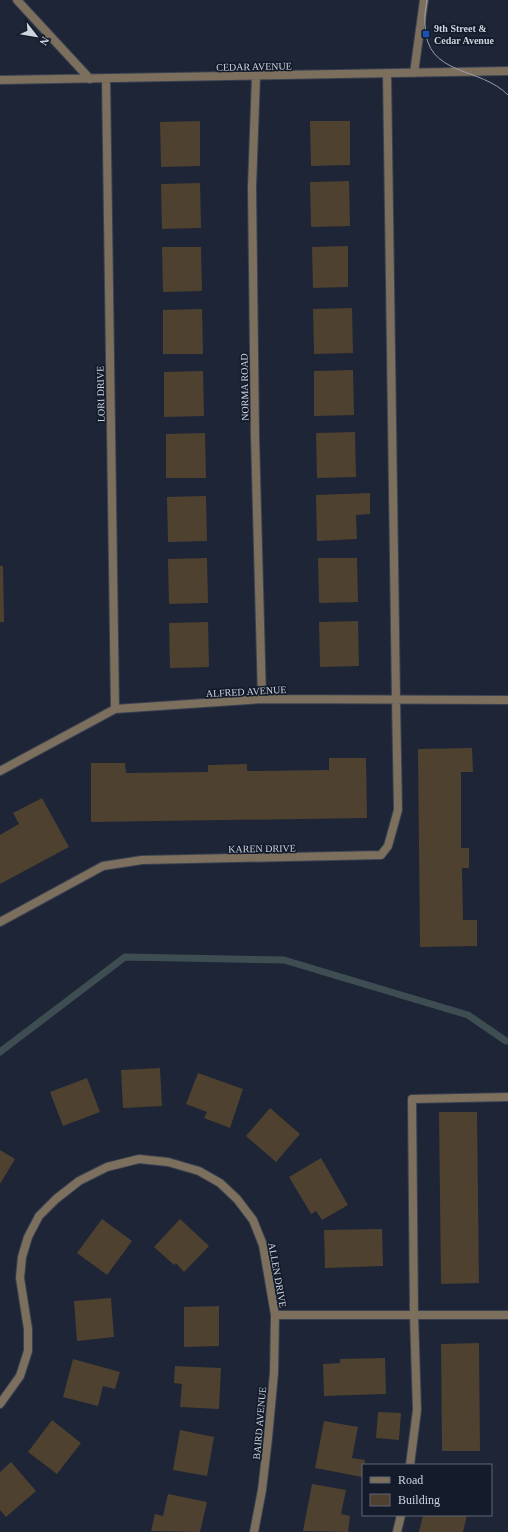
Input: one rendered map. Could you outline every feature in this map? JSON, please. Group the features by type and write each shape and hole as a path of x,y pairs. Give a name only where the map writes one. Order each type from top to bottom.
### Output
{"street":[{"path":"17,0 90,79"},
{"path":"414,73 424,0"},
{"name":"CEDAR AVENUE","path":"0,80 508,71"},
{"path":"387,73 396,700"},
{"name":"NORMA ROAD","path":"256,76 252,187 255,436 262,699"},
{"name":"LORI DRIVE","path":"106,78 115,709"},
{"name":"ALFRED AVENUE","path":"0,771 115,709 262,699 508,700"},
{"name":"KAREN DRIVE","path":"0,922 103,866 142,860 381,855 388,846 398,810 396,700"},
{"path":"410,1464 417,1410 414,1315 412,1099 508,1097"},
{"name":"ALLEN DRIVE","path":"0,1404 20,1376 28,1351 28,1329 20,1278 22,1257 28,1237 39,1216 56,1199 79,1181 107,1167 139,1159 168,1162 199,1171 220,1184 237,1199 253,1220 263,1245 275,1315 508,1315"},
{"name":"BAIRD AVENUE","path":"254,1532 262,1490 268,1438 274,1373 275,1315"},
{"path":"397,1532 401,1516"}],"building":[{"path":"200,121 200,166 161,167 160,122"},
{"path":"310,121 350,121 350,165 311,166"},
{"path":"349,181 350,226 311,227 310,182"},
{"path":"200,183 201,228 162,229 161,184"},
{"path":"348,246 348,287 313,288 312,247"},
{"path":"162,247 201,247 202,291 163,292"},
{"path":"352,308 353,353 314,354 313,309"},
{"path":"202,309 203,354 163,354 163,310"},
{"path":"353,370 354,415 314,416 314,371"},
{"path":"203,371 204,416 164,417 164,372"},
{"path":"355,432 356,477 317,478 316,433"},
{"path":"205,433 206,478 166,478 166,434"},
{"path":"370,493 370,514 356,515 357,539 317,541 316,495"},
{"path":"206,496 207,541 168,542 167,497"},
{"path":"207,558 208,603 169,604 168,559"},
{"path":"318,558 357,558 358,602 319,603"},
{"path":"0,566 3,566 4,622 0,622"},
{"path":"358,621 359,666 320,667 319,622"},
{"path":"208,622 209,667 170,668 169,623"},
{"path":"472,748 473,772 461,772 461,848 469,848 469,868 462,868 463,920 477,920 477,946 420,947 418,749"},
{"path":"329,758 366,758 367,818 91,822 91,763 125,763 126,773 208,772 208,765 247,764 247,771 329,770"},
{"path":"42,798 69,847 0,884 0,835 19,824 13,813"},
{"path":"160,1068 162,1106 123,1108 121,1070"},
{"path":"198,1073 243,1089 230,1128 204,1118 207,1112 186,1104"},
{"path":"87,1078 100,1112 63,1126 50,1092"},
{"path":"270,1108 300,1134 276,1162 246,1136"},
{"path":"439,1112 477,1112 479,1283 441,1284"},
{"path":"0,1150 15,1159 0,1184"},
{"path":"321,1158 348,1205 322,1220 316,1211 311,1214 289,1177"},
{"path":"102,1219 132,1241 107,1275 77,1253"},
{"path":"180,1219 209,1246 184,1272 176,1263 174,1265 154,1247"},
{"path":"382,1229 383,1266 325,1268 324,1230"},
{"path":"111,1298 114,1337 77,1341 74,1301"},
{"path":"219,1306 219,1346 184,1347 184,1307"},
{"path":"479,1343 480,1451 442,1451 441,1344"},
{"path":"385,1358 386,1394 324,1396 323,1364 340,1363 340,1359"},
{"path":"73,1359 120,1372 115,1389 103,1386 98,1406 63,1397"},
{"path":"175,1366 221,1368 219,1409 180,1407 182,1384 174,1383"},
{"path":"378,1412 401,1413 399,1440 376,1438"},
{"path":"52,1420 81,1443 57,1474 28,1452"},
{"path":"324,1421 358,1427 352,1458 365,1460 364,1464 362,1464 362,1477 315,1468"},
{"path":"180,1430 214,1437 207,1476 173,1470"},
{"path":"11,1462 36,1491 6,1517 0,1510 0,1472"},
{"path":"312,1484 346,1490 341,1514 350,1516 348,1532 303,1531"},
{"path":"168,1494 207,1502 200,1532 151,1531 155,1514 163,1516"},
{"path":"423,1516 467,1516 463,1532 419,1532"}],"waterway":[{"path":"0,1052 125,957 284,960 468,1015 506,1041"}],"tram line":[{"path":"427,0 425,25 428,42 434,54 456,69 483,79 508,95"}],"place":[{"name":"9th Street & Cedar Avenue","path":"426,34"}]}
